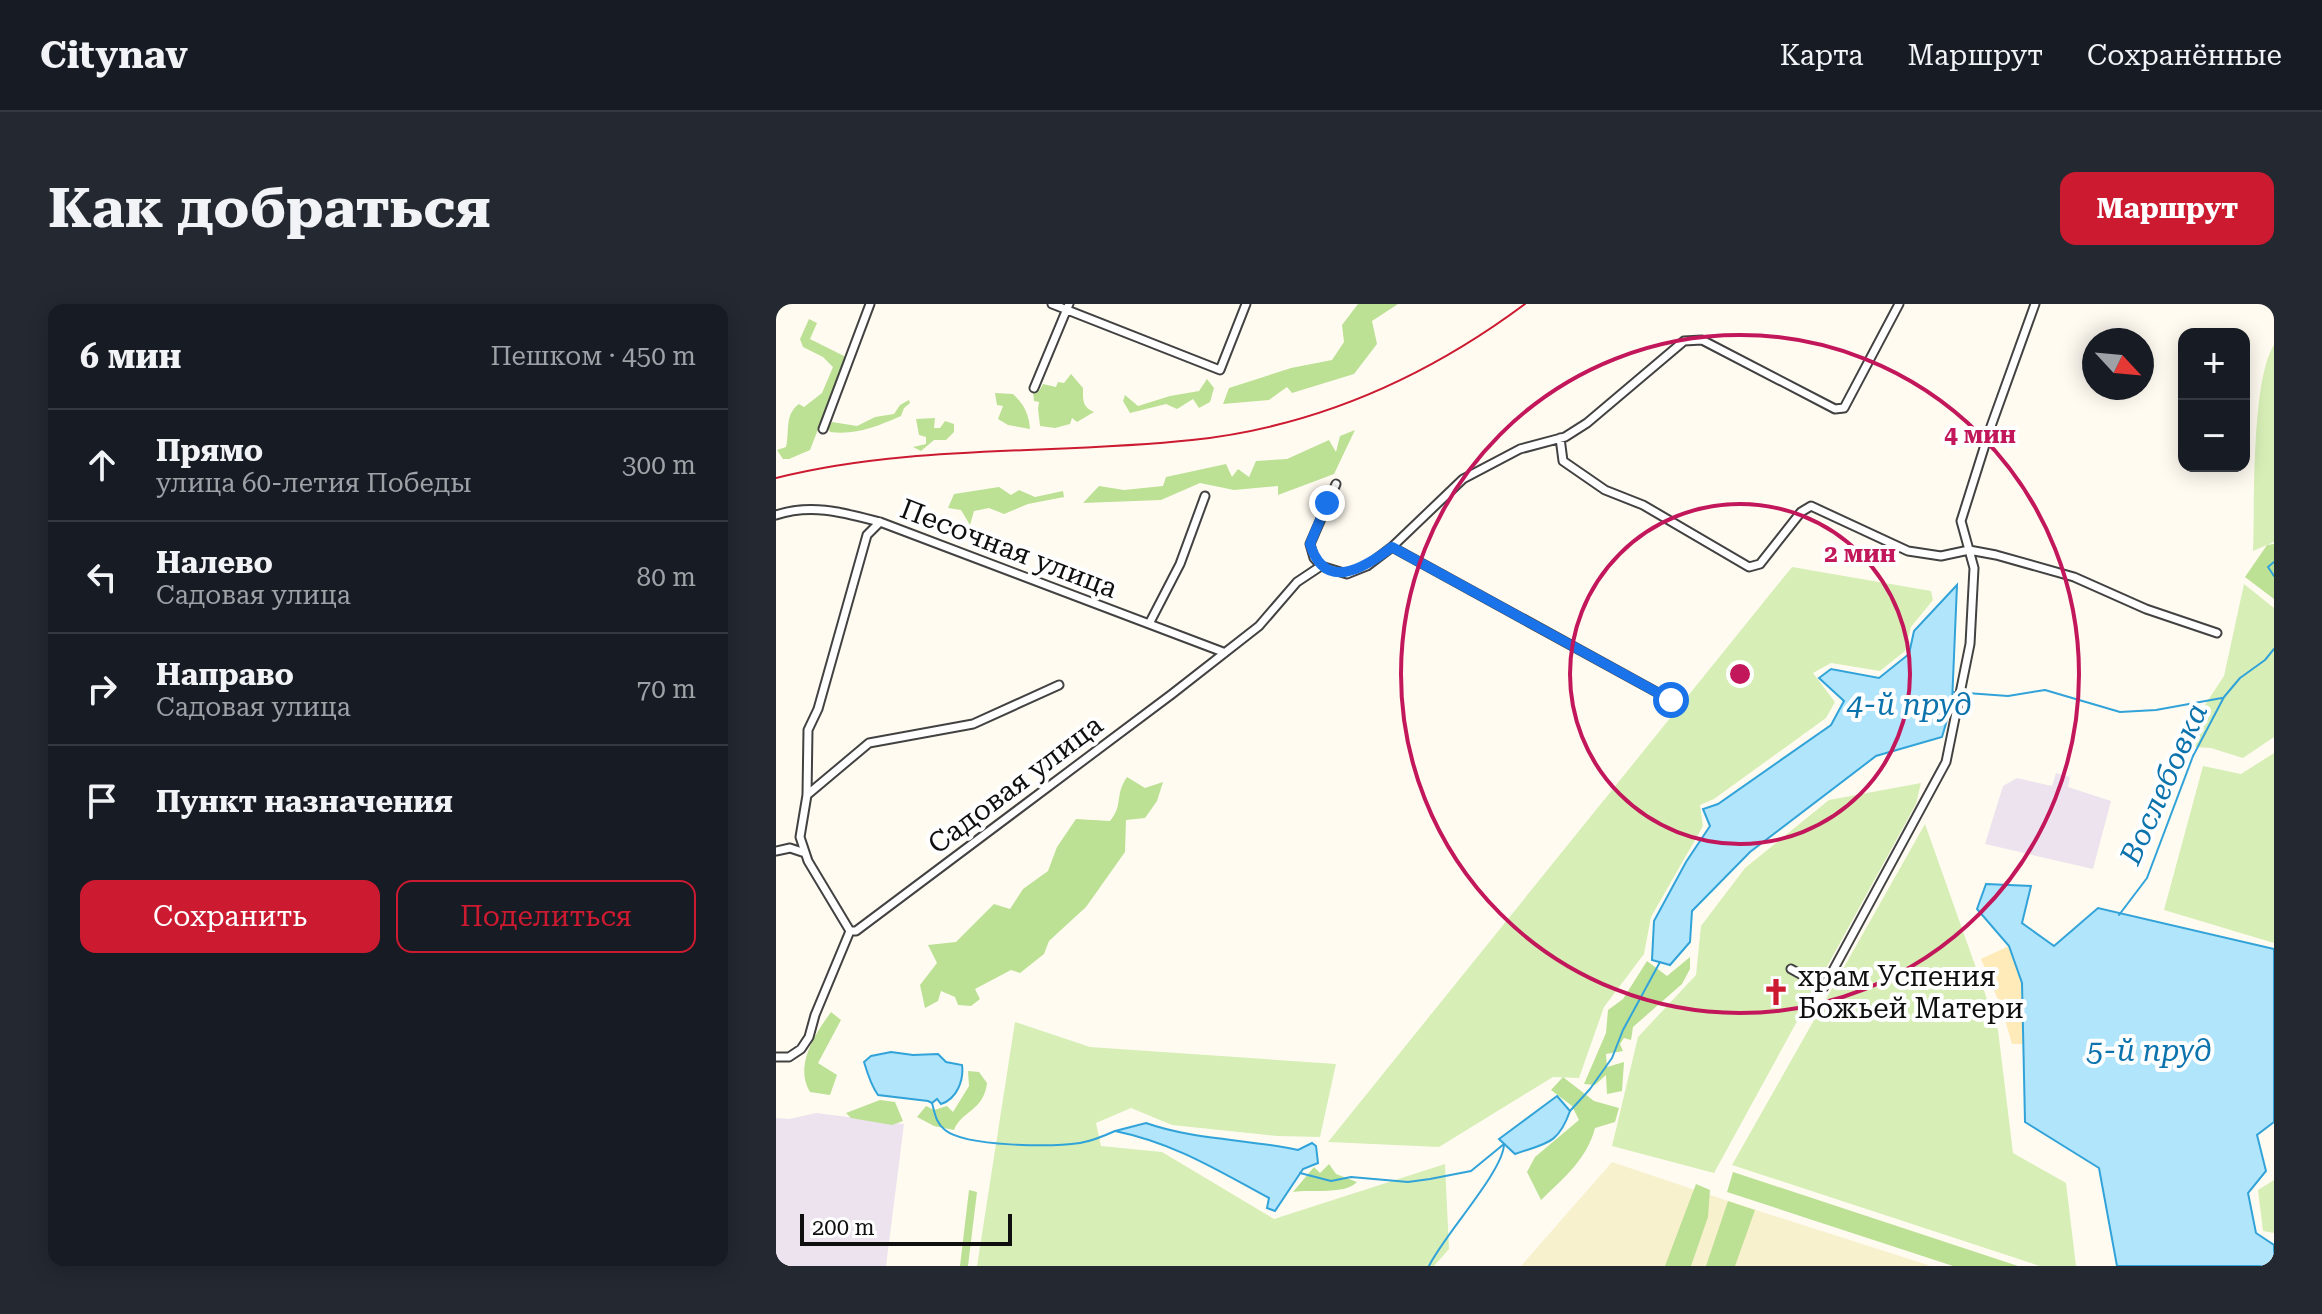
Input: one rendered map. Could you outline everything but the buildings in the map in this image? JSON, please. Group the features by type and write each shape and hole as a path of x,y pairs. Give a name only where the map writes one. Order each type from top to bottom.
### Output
{"street":[{"path":"823,429 870,304"},
{"path":"1052,304 1068,307 1220,370 1246,304"},
{"path":"1336,484 1310,544 1314,558 1321,566 1347,574 1367,566 1392,547 1463,479 1520,449 1560,438 1587,423 1684,341 1702,340 1835,409 1844,408 1899,304"},
{"path":"1791,969 1824,987 1946,762 1970,644 1974,568 1961,521 2035,304"},
{"path":"1034,388 1068,307"},
{"path":"1560,438 1563,461 1574,469 1605,490 1643,505 1749,567 1760,564 1801,512 1811,506 1908,551 1941,556 1969,550 1996,555 2074,577 2146,609 2217,633"},
{"path":"1149,624 1180,564 1205,496"},
{"name":"Песочная улица","path":"776,515 790,510 830,509 880,522 1223,652"},
{"path":"776,1057 789,1057 801,1049 809,1037 850,931 805,853 800,837 807,795 808,730 818,709 867,535 880,522"},
{"path":"1392,547 1671,700"},
{"name":"Садовая улица","path":"850,931 856,931 1160,704 1259,626 1297,582 1321,566"},
{"path":"807,795 869,743 973,724 1059,685"},
{"path":"776,851 790,848 805,853"}],"shaded area":[{"path":"2056,773 2070,777 2068,787 2111,801 2093,869 1985,844 2003,786 2017,778 2052,786"},
{"path":"816,1113 904,1124 886,1266 776,1266 776,1118 789,1119"},
{"path":"1612,1162 1728,1201 1931,1266 1521,1266"}],"green space":[{"path":"1358,304 1398,304 1372,321 1377,344 1354,374 1292,393 1287,387 1269,400 1223,404 1229,388 1291,368 1332,360 1344,342 1342,325"},
{"path":"809,319 817,323 810,339 846,357 810,450 783,459 777,450 786,447 791,413 799,404 804,407 822,393 833,367 823,357 803,347 800,339"},
{"path":"2274,345 2274,542 2253,551 2258,414 2261,386"},
{"path":"1071,374 1083,388 1085,405 1094,412 1077,422 1072,418 1070,424 1055,428 1040,426 1039,402 1034,401 1033,392 1039,391 1043,384 1056,387 1058,382 1064,383"},
{"path":"1207,379 1214,388 1210,402 1199,408 1193,399 1177,409 1166,404 1130,413 1123,401 1125,395 1138,406 1199,391"},
{"path":"995,393 1013,394 1017,398 1027,414 1030,429 1008,425 998,419 1003,406 997,405"},
{"path":"909,400 901,416 883,424 858,431 830,432 828,426 832,422 857,426 875,417 894,414 900,405"},
{"path":"935,418 934,428 940,428 945,421 954,424 954,432 946,440 934,440 921,451 913,447 926,444 926,437 919,435 916,419"},
{"path":"1355,430 1334,474 1278,495 1278,486 1234,490 1200,483 1161,500 1083,503 1099,486 1124,490 1163,486 1166,477 1226,464 1232,477 1238,469 1249,477 1256,461 1287,459 1329,440 1336,452 1340,436"},
{"path":"999,487 1011,495 1019,490 1035,497 1063,491 1064,497 1028,504 1004,514 989,508 974,511 970,525 961,510 948,508 954,494"},
{"path":"2274,544 2274,599 2245,577 2267,545"},
{"path":"1792,567 1931,591 1933,600 1911,627 1905,651 1880,671 1831,663 1813,673 1835,702 1826,718 1714,799 1700,805 1703,826 1651,917 1644,954 1604,1007 1579,1078 1553,1077 1439,1147 1328,1142"},
{"path":"2244,584 2274,608 2274,737 2243,758 2211,748 2178,746 2224,676"},
{"path":"2274,753 2274,943 2164,910 2203,766 2241,774"},
{"path":"1127,777 1145,788 1163,782 1157,801 1145,818 1126,820 1125,852 1086,907 1049,941 1044,954 1020,973 1011,970 975,989 980,999 971,1006 958,1005 955,997 941,991 938,1001 925,1008 920,985 937,963 928,945 956,942 994,904 1010,909 1023,889 1048,871 1057,847 1076,819 1110,821 1117,810"},
{"path":"1921,783 1916,804 1714,1173 1612,1146 1638,1037 1696,975 1701,926 1745,868 1829,800"},
{"path":"1925,824 1998,1030 2013,1153 2066,1183 2076,1266 2040,1266 1732,1165"},
{"path":"1690,957 1690,969 1682,984 1633,1027 1631,1040 1624,1038 1620,1044 1623,1051 1606,1054 1607,1067 1624,1062 1622,1091 1607,1094 1606,1075 1595,1085 1584,1084 1606,1033 1608,1010 1623,999 1647,961 1667,976"},
{"path":"831,1012 841,1020 818,1063 837,1075 830,1095 810,1092 804,1072 808,1050"},
{"path":"1015,1022 1090,1047 1336,1064 1320,1137 1277,1136 1172,1125 1131,1108 1096,1123 1101,1146 1162,1152 1274,1219 1445,1164 1449,1249 1434,1266 977,1266"},
{"path":"968,1071 979,1072 987,1083 985,1092 954,1130 934,1126 917,1117 926,1106 934,1110 947,1106 953,1112 969,1086"},
{"path":"1563,1077 1594,1101 1619,1108 1615,1122 1595,1128 1580,1159 1541,1200 1527,1172 1535,1157 1579,1120 1572,1106 1551,1090"},
{"path":"880,1100 895,1102 903,1121 892,1125 851,1118 846,1113"},
{"path":"1329,1164 1336,1174 1357,1182 1344,1189 1293,1192 1314,1167 1320,1173"},
{"path":"1733,1172 2018,1266 1953,1266 1727,1192"},
{"path":"2274,1180 2274,1233 2263,1231 2258,1190"},
{"path":"1696,1184 1710,1190 1708,1217 1691,1266 1665,1266"},
{"path":"969,1190 977,1192 968,1266 960,1266"},
{"path":"1728,1201 1755,1210 1735,1266 1706,1266"}],"sand":[{"path":"2009,946 2022,983 2023,1044 2012,1044 2002,1009 1981,959"}],"water":[{"name":"4-й пруд","path":"1957,585 1952,703 1942,737 1876,756 1750,852 1692,911 1690,942 1670,965 1652,960 1654,921 1710,826 1703,809 1718,804 1831,725 1844,701 1819,678 1831,669 1879,678 1909,654 1914,631"},
{"name":"5-й пруд","path":"1986,884 2031,886 2022,923 2054,946 2098,908 2274,949 2274,1122 2257,1135 2266,1171 2248,1193 2256,1233 2274,1245 2274,1266 2117,1266 2099,1168 2025,1122 2022,983 2009,946 1977,909"},
{"path":"891,1052 938,1054 946,1062 962,1065 962,1077 955,1093 941,1104 937,1099 932,1103 878,1095 864,1062 871,1056"},
{"path":"1557,1096 1570,1111 1561,1131 1550,1141 1515,1154 1499,1139"},
{"path":"1146,1123 1183,1133 1298,1150 1312,1143 1316,1146 1318,1163 1303,1169 1275,1211 1267,1208 1269,1198 1213,1168 1176,1150 1115,1131"}],"waterway":[{"name":"Вослебовка","path":"2274,562 2268,567 2274,576"},
{"name":"Вослебовка","path":"2119,915 2147,878 2193,756 2224,697 2240,678 2265,660 2274,649"},
{"path":"1953,692 2008,696 2045,690 2120,712 2156,710 2222,698"},
{"path":"1570,1111 1612,1058 1623,1030 1660,962"},
{"path":"932,1103 938,1121 945,1130 956,1136 990,1143 1080,1143 1115,1131"},
{"path":"1300,1173 1331,1181 1351,1177 1408,1182 1430,1179 1471,1171 1504,1144"},
{"path":"1429,1266 1494,1171 1504,1145"}],"railway":[{"path":"776,478 879,460 1140,445 1192,440 1282,424 1326,411 1409,376 1488,330 1525,304"}],"place":[{"name":"храм Успения Божьей Матери","path":"1776,992"}],"route":[{"path":"1327,503 1310,544 1314,558 1321,566 1347,574 1367,566 1392,547 1671,700"}]}
